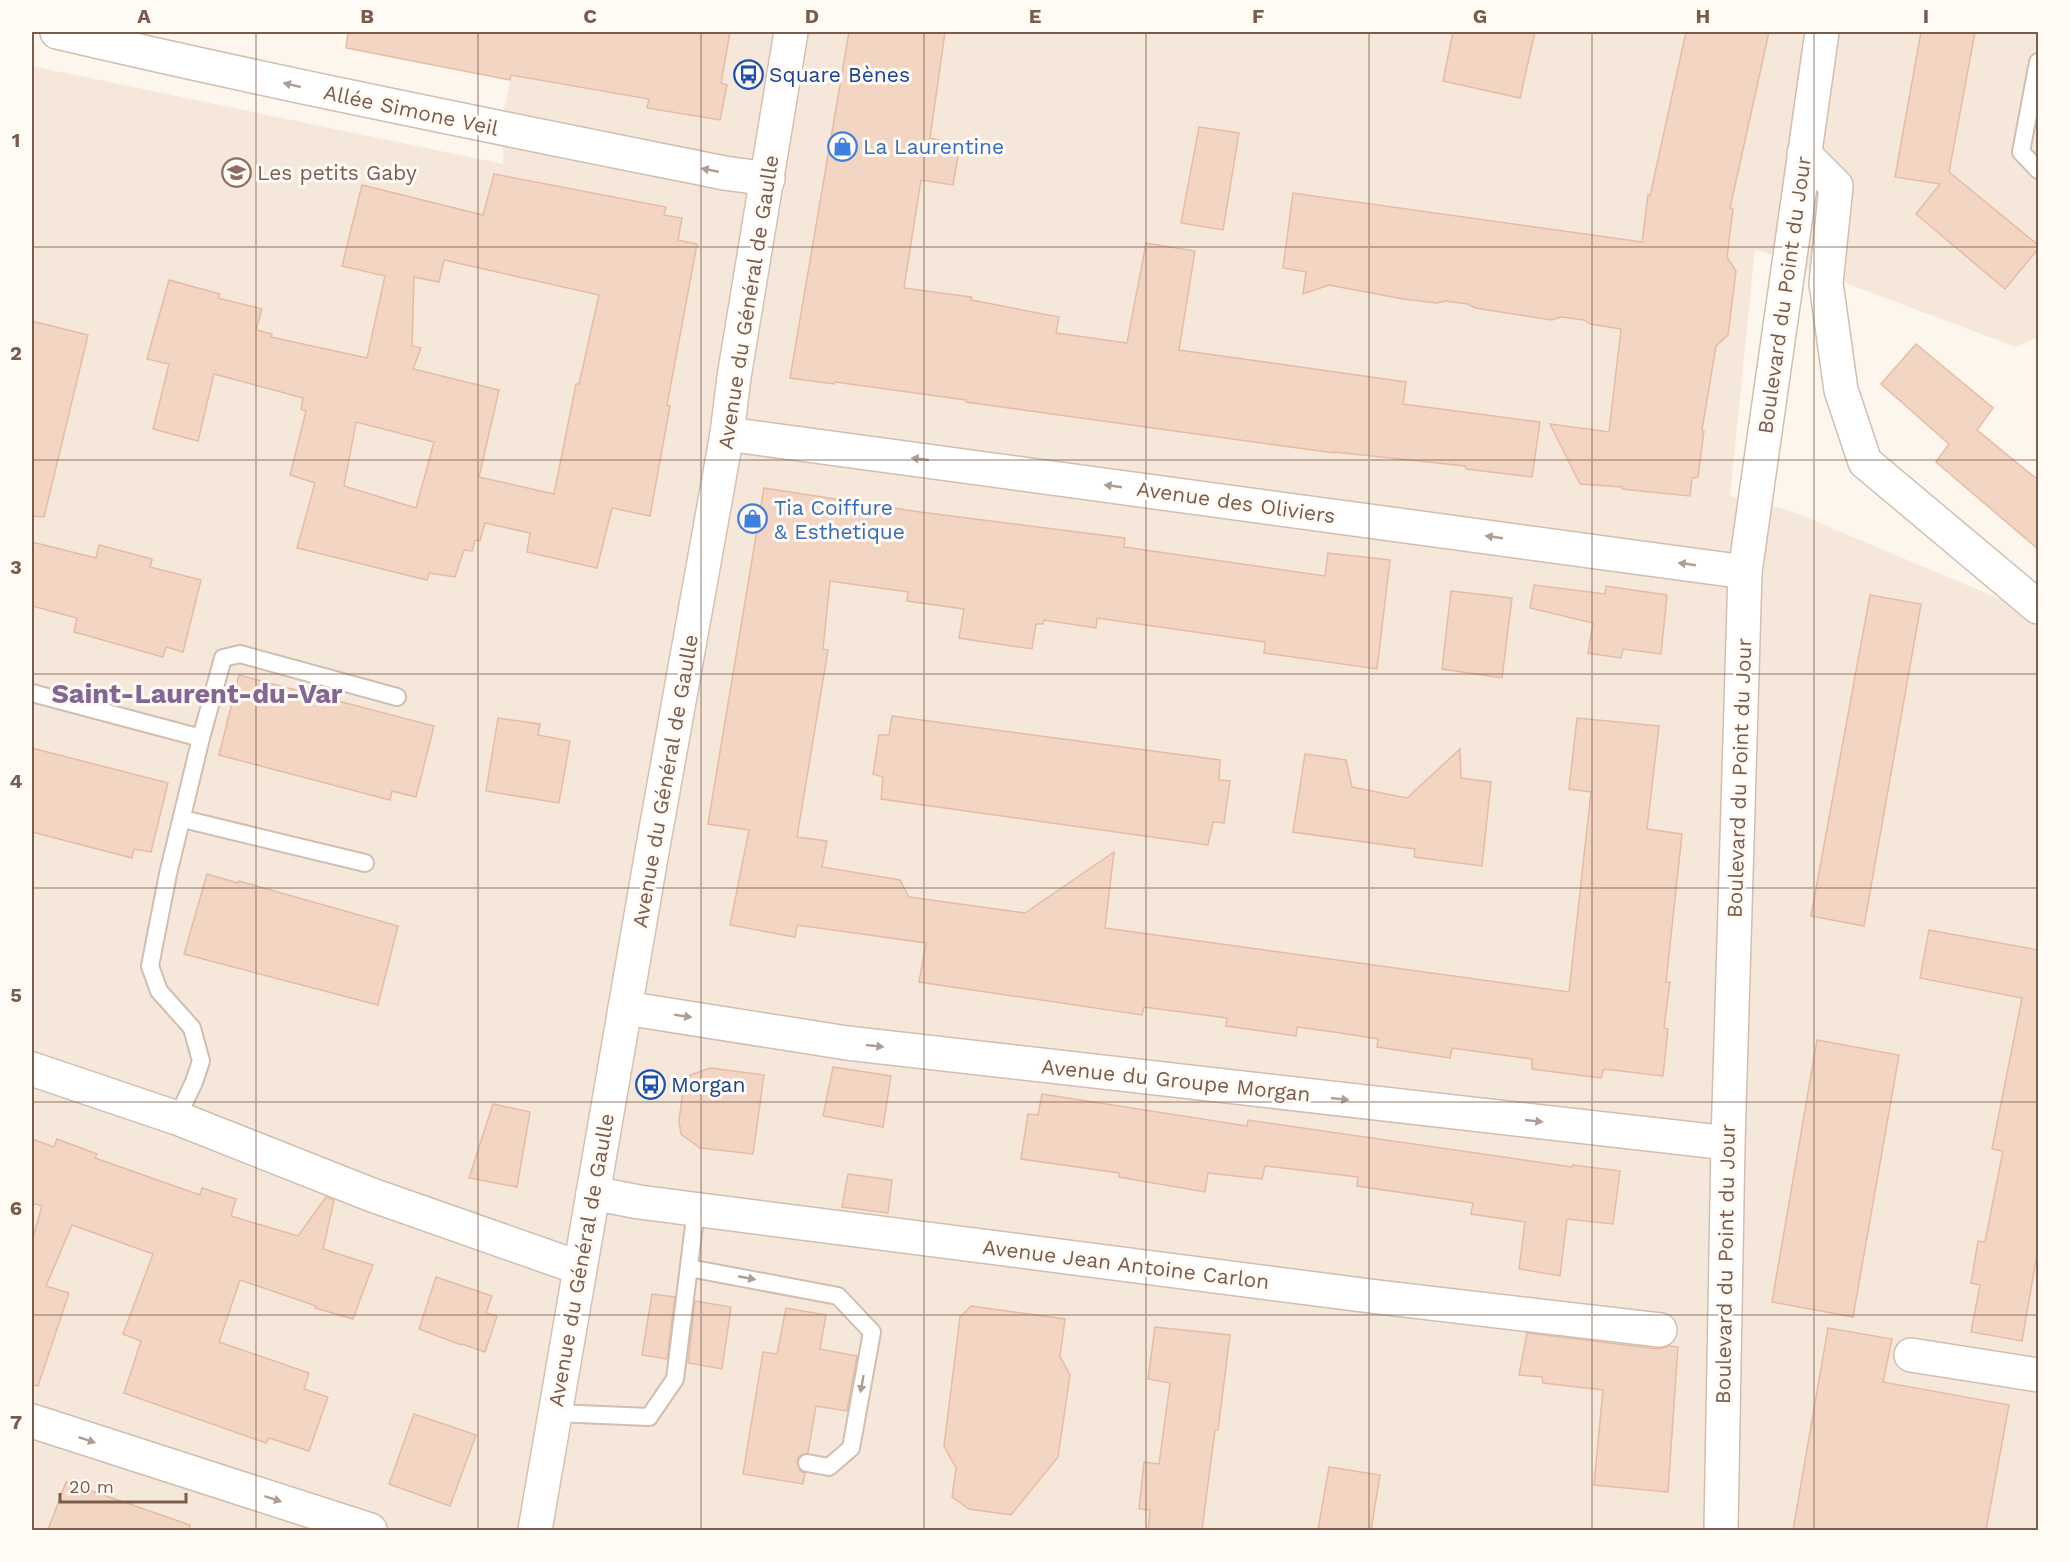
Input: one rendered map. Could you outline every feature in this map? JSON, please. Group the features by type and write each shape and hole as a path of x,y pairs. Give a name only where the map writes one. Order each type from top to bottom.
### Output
{"street":[{"name":"Allée Simone Veil","path":"57,32 362,100 724,173 768,179"},
{"name":"Avenue du Général de Gaulle","path":"535,1530 727,434 734,376 791,32"},
{"name":"Boulevard du Point du Jour","path":"1721,1530 1728,1143 1745,572 1822,32"},
{"path":"1804,154 1836,186 1826,283 1841,390 1865,462 2038,607"},
{"name":"Avenue des Oliviers","path":"727,434 1745,572"},
{"name":"Avenue du Groupe Morgan","path":"625,1008 847,1042 1728,1143"},
{"path":"32,1070 177,1118 372,1196 580,1268"},
{"name":"Avenue Jean Antoine Carlon","path":"593,1192 621,1199 696,1209 1378,1297 1660,1330"},
{"path":"1911,1355 2038,1375"},
{"path":"32,1421 370,1530"}],"lane":[{"path":"2038,62 2021,152 2038,170"},
{"path":"177,1118 201,1061 192,1028 159,991 150,966 168,874 223,658 240,654 397,697"},
{"path":"32,693 201,738"},
{"path":"183,819 364,863"},
{"path":"555,1413 649,1417 675,1379 696,1209"},
{"path":"689,1268 838,1296 872,1332 851,1449 829,1467 807,1463"}],"shaded area":[{"path":"520,32 2038,32 2038,337 2016,347 1755,249 1730,496 1791,511 2038,615 2038,1530 32,1530 32,66 503,164 504,111"}],"building":[{"path":"348,32 730,32 721,83 727,85 720,120 647,108 649,99 511,75 510,80 346,48"},
{"path":"849,32 945,32 930,138 960,145 953,185 921,180 904,288 972,297 971,300 1059,317 1056,333 1127,343 1146,243 1195,251 1179,350 1406,382 1403,404 1540,422 1532,477 1466,469 1465,466 1334,453 966,402 966,400 790,378"},
{"path":"1453,32 1535,32 1520,98 1443,81"},
{"path":"1686,32 1769,32 1730,208 1733,209 1727,257 1736,271 1728,335 1716,346 1702,430 1704,431 1698,477 1692,478 1690,496 1580,484 1550,424 1609,432 1621,329 1590,324 1584,320 1561,317 1552,320 1475,308 1468,304 1403,299 1329,285 1303,294 1306,272 1283,268 1293,193 1642,242 1648,195 1650,196"},
{"path":"1921,32 1975,32 1949,172 2038,245 2038,249 2005,289 1916,214 1940,184 1895,177"},
{"path":"1199,127 1239,133 1223,230 1181,223"},
{"path":"494,174 666,207 664,215 682,218 678,240 697,244 667,405 670,406 650,516 612,508 597,568 527,552 530,533 485,523 480,541 475,540 472,551 464,550 455,577 429,573 427,580 297,548 315,483 290,475 306,411 301,409 303,398 214,374 198,441 153,429 169,364 147,359 169,280 220,294 218,298 262,309 256,330 272,334 271,337 367,358 385,276 342,266 362,185 483,215","holes":["444,260 599,295 579,384 576,384 554,494 479,477 499,390 413,369 421,348 412,346 414,277 439,282","356,422 434,442 416,508 344,486"]},
{"path":"32,321 88,335 44,517 32,516"},
{"path":"1916,344 1993,408 1977,430 2038,480 2038,549 1936,462 1949,444 1881,384"},
{"path":"764,488 920,512 1125,538 1124,547 1325,576 1328,553 1390,560 1377,669 1264,653 1265,642 1097,618 1096,628 1044,620 1043,624 1036,624 1032,649 959,638 964,609 907,601 908,592 830,581 823,649 828,650 797,837 827,841 822,867 900,880 909,897 1025,913 1114,852 1105,928 1569,992 1591,792 1569,789 1577,718 1659,726 1647,829 1682,834 1666,982 1670,982 1664,1028 1668,1029 1663,1076 1604,1069 1601,1078 1532,1069 1532,1059 1452,1048 1450,1058 1377,1047 1378,1039 1334,1032 1297,1027 1296,1036 1226,1026 1227,1018 1144,1007 1142,1015 919,982 926,943 797,925 795,937 730,925 749,830 708,824"},
{"path":"32,542 96,558 99,545 152,559 150,567 201,580 183,652 166,647 163,657 74,632 77,618 32,606"},
{"path":"1534,585 1605,594 1606,586 1667,595 1661,654 1623,649 1621,658 1588,653 1593,623 1530,608"},
{"path":"1451,591 1512,598 1502,678 1442,669"},
{"path":"1870,595 1921,604 1864,926 1811,916"},
{"path":"239,675 434,726 416,797 392,791 390,800 219,755"},
{"path":"892,716 1220,760 1219,780 1230,781 1224,823 1213,822 1208,845 881,799 883,777 873,774 879,735 889,735"},
{"path":"498,718 540,724 538,735 570,741 559,803 486,791"},
{"path":"32,748 168,783 151,852 134,849 132,858 32,832"},
{"path":"1460,749 1461,778 1491,782 1482,866 1414,857 1415,849 1293,832 1305,754 1346,760 1352,787 1407,798"},
{"path":"207,874 398,926 378,1005 184,954"},
{"path":"1929,930 2038,950 2038,1248 2022,1341 1971,1332 1980,1285 1971,1283 1978,1241 1985,1242 2003,1151 1992,1149 2022,998 1920,978"},
{"path":"1817,1040 1899,1055 1853,1317 1772,1302"},
{"path":"833,1067 891,1076 883,1127 823,1116"},
{"path":"710,1068 764,1075 753,1154 700,1148 681,1134 679,1121 683,1090 690,1075"},
{"path":"1042,1094 1247,1126 1248,1120 1572,1167 1573,1165 1620,1171 1613,1224 1567,1219 1560,1276 1519,1269 1525,1222 1471,1214 1473,1203 1357,1186 1358,1177 1265,1166 1262,1179 1208,1173 1205,1192 1119,1177 1119,1173 1021,1159 1028,1114 1038,1115"},
{"path":"493,1104 530,1112 517,1187 469,1178"},
{"path":"32,1139 54,1147 57,1139 97,1154 95,1158 200,1195 202,1188 236,1199 231,1216 298,1236 326,1197 334,1200 323,1249 373,1265 353,1319 315,1308 316,1306 240,1280 219,1342 309,1373 304,1389 328,1397 309,1451 269,1438 266,1443 124,1393 141,1341 123,1334 153,1254 72,1225 46,1286 69,1293 38,1386 32,1385 32,1241 42,1206 32,1203"},
{"path":"848,1174 892,1180 888,1213 842,1207"},
{"path":"436,1277 492,1296 486,1313 497,1316 485,1352 419,1329"},
{"path":"652,1294 675,1297 667,1359 642,1355"},
{"path":"695,1301 731,1307 722,1369 688,1363"},
{"path":"971,1306 1065,1319 1060,1356 1070,1375 1058,1457 1011,1515 969,1509 952,1497 956,1468 944,1446 960,1317"},
{"path":"786,1308 826,1315 820,1349 857,1356 847,1411 816,1406 808,1453 799,1456 797,1462 800,1471 805,1473 803,1484 743,1474 763,1352 777,1354"},
{"path":"1155,1327 1230,1335 1202,1530 1148,1530 1150,1510 1139,1509 1144,1462 1159,1464 1170,1383 1148,1379"},
{"path":"1828,1328 1892,1339 1883,1382 2009,1405 1986,1530 1793,1530"},
{"path":"1527,1333 1658,1349 1669,1346 1678,1347 1668,1492 1594,1485 1603,1390 1543,1383 1542,1377 1519,1375"},
{"path":"414,1414 476,1435 450,1506 389,1484"},
{"path":"1329,1467 1380,1475 1371,1530 1318,1530"},
{"path":"66,1482 190,1525 189,1530 48,1530"}],"place":[{"name":"Square Bènes","path":"748,74"},
{"name":"La Laurentine","path":"842,146"},
{"name":"Les petits Gaby","path":"236,172"},
{"name":"Tia Coiffure & Esthetique","path":"753,519"},
{"name":"Morgan","path":"650,1084"}],"district":[{"name":"Saint-Laurent-du-Var","path":"197,694"}]}
